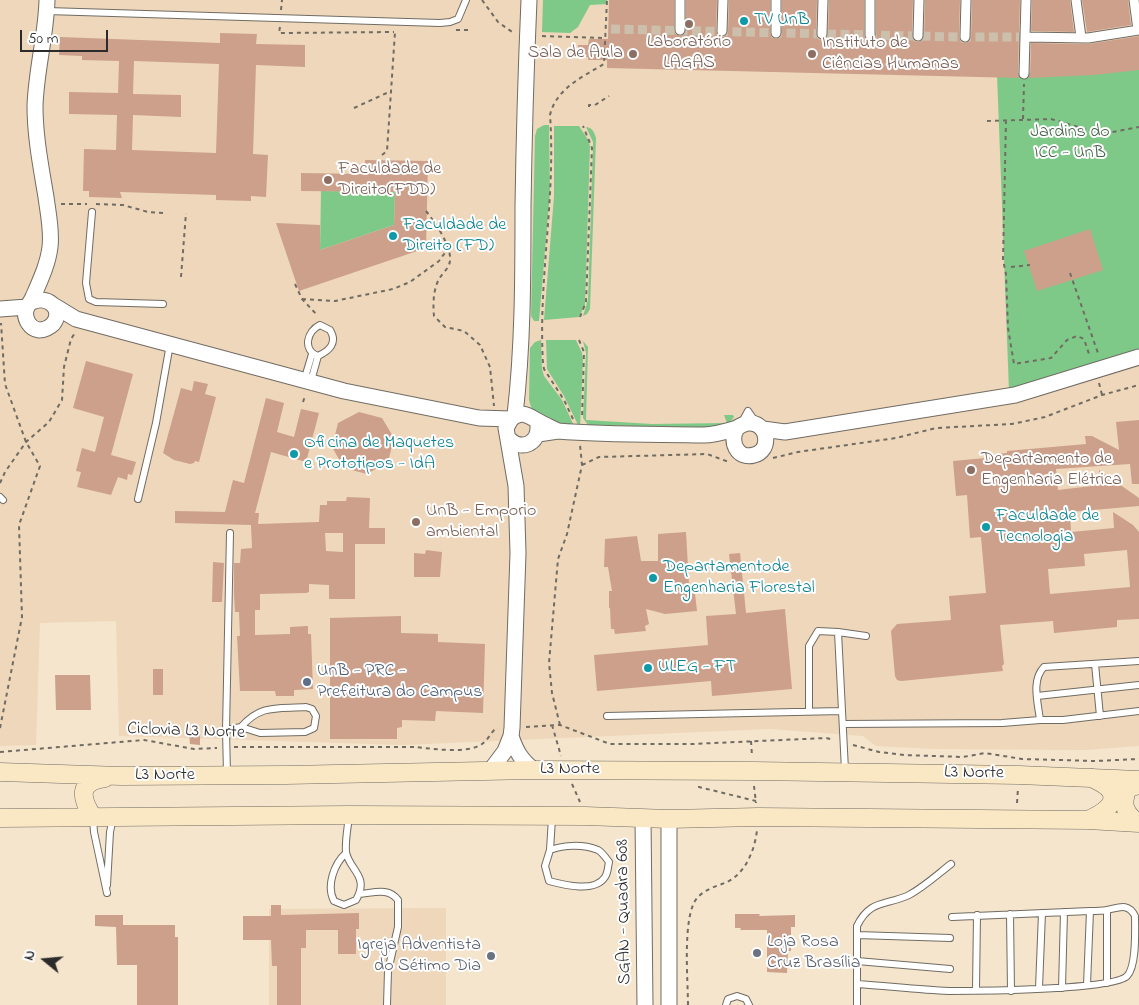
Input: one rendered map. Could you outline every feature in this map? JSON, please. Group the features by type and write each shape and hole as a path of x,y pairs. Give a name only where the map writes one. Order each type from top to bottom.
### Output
{"main road":[{"name":"L3 Norte","path":"0,772 121,776 227,776 534,770 753,771 1139,780"},
{"path":"93,817 87,808 84,798 84,792 88,783 93,780 121,776"},
{"path":"1088,820 1107,810 1112,796 1108,787 1091,778"},
{"path":"1138,823 1130,818 1124,810 1124,802 1128,788 1139,784"},
{"path":"0,818 349,815 552,816 669,819 757,809 1138,823"}],"street":[{"path":"480,418 513,439 532,442 525,420 520,375 524,115 529,0"},
{"path":"680,0 680,30"},
{"path":"722,31 723,0"},
{"path":"776,0 776,32"},
{"path":"822,34 823,0"},
{"path":"870,0 870,35"},
{"path":"918,0 918,36"},
{"path":"965,37 966,0"},
{"path":"1024,74 1026,0"},
{"path":"1076,0 1081,37"},
{"path":"1025,37 1081,37 1139,30 1134,0"},
{"path":"47,5 35,106 38,147 49,223 50,247 44,274 28,310 30,325 39,330 52,324 80,320"},
{"path":"44,274 56,315 52,324"},
{"path":"1,310 28,310 40,299 51,303 80,320 308,381 430,409 480,418 525,420 558,431 578,433 709,435 737,432 749,422 760,427 785,432 1015,395 1139,357"},
{"path":"525,420 506,428 513,439 518,553 511,732 516,751 522,761 534,770"},
{"path":"760,427 766,436 768,452"},
{"path":"737,432 738,452 748,456 768,452 785,432"},
{"path":"490,771 501,759 511,732"},
{"name":"SGAN - Quadra 608","path":"643,818 645,1005"},
{"path":"669,819 669,1005"}],"lane":[{"path":"47,5 281,18 450,22 458,19 466,0"},
{"path":"92,212 86,283 89,299 96,302 163,304"},
{"path":"320,325 330,330 332,344 328,351 315,355 308,347 309,334 315,327 320,325"},
{"path":"138,499 156,423 170,344"},
{"path":"308,381 315,355"},
{"path":"227,776 226,730 230,533"},
{"path":"809,711 809,646 813,636 818,631 866,636"},
{"path":"838,632 845,772"},
{"path":"1040,720 1036,680 1039,672 1044,667 1139,661"},
{"path":"1095,664 1100,716"},
{"path":"1037,696 1139,686"},
{"path":"226,730 241,727 260,733 305,732 314,728 316,716 312,709 306,707 261,710 249,718 241,727"},
{"path":"607,716 842,711"},
{"path":"843,724 1002,724 1139,712"},
{"path":"346,853 342,857 331,882 331,896 334,901 344,905 356,900 361,886 360,878 346,853 349,815"},
{"path":"550,850 562,846 600,850 609,862 606,877 595,886 568,886 549,881 545,866 550,850 552,816"},
{"path":"93,817 94,832 107,894 110,832 113,817"},
{"path":"857,1005 857,926 863,914 870,908 909,895 951,864"},
{"path":"359,894 386,891 393,894 398,900 398,927 388,971 387,1005"},
{"path":"857,984 950,991 1011,991 1062,988 1107,984 1121,980 1128,976 1132,965 1135,916 1133,912 1125,907 1119,906 1107,910 1090,911 952,917"},
{"path":"1107,910 1107,984"},
{"path":"1087,985 1090,911"},
{"path":"1062,988 1064,912"},
{"path":"1039,988 1042,913"},
{"path":"1010,914 1011,991"},
{"path":"976,990 977,915"},
{"path":"857,935 950,938"},
{"path":"857,962 950,969"},
{"path":"726,1005 728,999 737,996 746,999 749,1005"}],"path":[{"path":"607,0 604,64 562,92 552,106 550,115 552,184 542,320 543,363 544,369 564,400 578,433 582,466 567,534 558,559 554,591 549,663 552,692 560,725 610,744 686,744 826,738 879,752 904,755 963,757 985,754 1022,759 1086,761 1139,759"},
{"path":"281,18 279,33 404,31"},
{"path":"605,28 611,28"},
{"path":"453,30 472,30"},
{"path":"382,155 387,151 395,32"},
{"path":"1023,120 1024,74"},
{"path":"354,108 391,91"},
{"path":"589,107 589,105 595,105 609,96"},
{"path":"986,121 1051,119 1102,134 1139,127"},
{"path":"1006,120 1003,260 1006,274 1008,328 1014,364 1051,358 1068,340 1077,336 1084,339 1096,371 1102,395"},
{"path":"580,317 586,302 592,148 583,126"},
{"path":"46,204 124,204 148,212 164,213"},
{"path":"426,211 440,230 451,258 449,265 437,282 433,301 434,316 445,327 464,331 480,345 490,367 495,418"},
{"path":"181,276 186,213"},
{"path":"302,299 335,301 393,289 410,282 439,261 448,250"},
{"path":"1011,266 1030,265"},
{"path":"1070,273 1099,356"},
{"path":"295,284 302,299 318,316"},
{"path":"0,728 22,617 19,525 40,466 26,442 5,384 1,310"},
{"path":"0,483 5,472 26,442 49,422 62,400 64,368 71,340 80,320"},
{"path":"578,433 582,427 584,352 579,340"},
{"path":"768,452 798,452 896,438 936,428 1012,424 1045,417 1102,395 1139,385"},
{"path":"303,402 305,396"},
{"path":"582,466 599,457 707,454 731,462"},
{"name":"Ciclovia L3 Norte","path":"0,752 144,740 194,749 269,746 416,747 467,750 482,744 495,729 511,732 560,725"},
{"path":"688,1005 688,921 696,899 712,887 729,881 741,871 754,848 757,809 751,741"},
{"path":"698,783 699,788 757,809"},
{"path":"1017,804 1019,785"}],"shaded area":[{"path":"0,0 1139,0 1139,746 1085,750 934,749 876,746 863,736 770,729 403,745 119,736 116,621 40,623 36,745 0,746"},
{"path":"446,908 446,1005 269,1005 269,909"}],"green space":[{"path":"543,0 607,0 607,4 590,5 578,27 570,33 542,32"},
{"name":"Jardins do ICC - UnB","path":"1139,70 1139,353 1009,391 997,74"},
{"path":"544,125 549,125 550,192 539,321 534,321 531,316 535,136 537,129"},
{"path":"554,126 579,126 589,141 585,305 579,317 544,320 554,196"},
{"path":"586,127 592,129 596,138 590,309 583,316 588,300 593,147 593,142"},
{"path":"321,191 395,192 394,225 320,250"},
{"path":"541,340 544,376 562,400 575,428 551,425 532,410 529,400 530,348 535,342"},
{"path":"546,340 576,340 582,353 580,429 564,396 547,369"},
{"path":"583,341 588,347 586,420 652,424 727,423 724,415 733,415 734,417 725,428 588,425 583,418 586,353"}],"building":[{"path":"609,0 674,0 674,30 675,34 680,36 684,35 686,30 686,0 717,0 716,31 718,36 722,37 728,32 729,0 770,0 770,33 772,38 776,39 780,38 782,33 782,0 817,0 816,34 818,39 822,40 827,38 828,35 829,0 864,0 864,35 865,39 870,41 874,40 876,35 876,0 913,0 912,36 914,41 918,42 924,37 925,0 960,0 959,37 961,42 965,43 971,38 972,0 1020,0 1018,74 1020,78 607,68 607,60 588,60 588,57 578,57 578,45 588,45 589,39 608,39"},
{"path":"1032,0 1070,0 1074,32 1031,31"},
{"path":"1082,0 1128,0 1131,25 1087,32"},
{"path":"220,33 257,34 256,44 305,45 305,67 256,65 253,154 268,155 266,197 251,196 251,201 216,200 216,195 120,192 122,198 89,197 89,191 83,191 84,149 116,150 117,115 69,114 69,92 118,93 119,61 82,60 82,56 59,55 60,37 220,43","holes":["134,61 219,64 216,153 132,150 133,115 181,117 181,95 133,94"]},
{"path":"1139,36 1139,70 1094,75 1028,78 1030,74 1031,43 1088,44"},
{"name":"Faculdade de Direito (FD)","path":"365,160 428,161 426,248 299,291 276,223 320,225 320,250 394,225 395,192 301,191 301,173 365,174"},
{"path":"1090,229 1103,270 1037,291 1024,251"},
{"path":"86,361 133,374 111,455 136,462 132,475 128,474 127,480 118,477 111,495 77,487 81,472 76,471 82,448 95,452 104,417 73,408"},
{"path":"194,381 208,384 205,394 216,397 199,462 195,461 190,464 174,460 163,453 181,388 192,391"},
{"path":"266,398 284,403 277,432 294,437 301,409 319,413 306,462 271,452 255,513 259,513 258,524 319,522 320,505 327,505 327,501 346,501 347,497 370,498 369,528 385,528 385,544 355,544 355,599 329,599 329,585 309,584 309,592 306,593 260,594 260,610 255,610 255,635 290,634 290,627 308,626 308,634 311,634 313,689 294,690 294,696 276,696 275,691 240,691 237,636 240,636 239,612 235,612 234,563 240,563 241,549 252,548 251,525 175,523 175,511 225,512 233,480 244,483","holes":["325,533 343,533 343,552 326,551"]},
{"path":"359,412 382,418 394,438 388,462 367,474 344,468 332,447 338,423"},
{"name":"Faculdade de Tecnologia","path":"1139,420 1139,484 1132,484 1130,464 1056,469 1058,490 1100,485 1099,470 1139,498 1139,506 1070,512 1071,532 1114,528 1113,512 1133,525 1139,532 1139,619 1117,620 1117,627 1054,633 1053,621 1000,625 1003,671 897,680 891,631 897,624 951,620 949,596 986,593 981,537 970,538 967,495 956,496 953,461 996,457 995,454 1007,453 1007,451 1086,444 1085,436 1092,436 1119,450 1116,422","holes":["1127,550 1130,587 1050,594 1048,569 1085,566 1084,554"]},
{"name":"Departamentode Engenharia Florestal","path":"686,532 689,584 694,585 697,611 665,614 646,609 649,624 645,626 646,631 615,634 614,629 611,629 609,608 609,591 612,591 608,567 604,567 605,539 637,536 641,561 658,561 658,534"},
{"path":"426,550 442,552 440,577 414,577 414,553 425,554"},
{"path":"740,553 746,613 785,609 792,689 712,696 711,681 597,691 594,655 708,645 706,616 736,614 729,554"},
{"path":"213,562 224,563 222,602 212,602"},
{"path":"401,616 401,633 438,634 438,642 485,644 483,713 436,711 435,721 402,720 402,727 397,728 397,739 330,739 330,618"},
{"path":"153,669 163,669 163,695 153,695"},
{"path":"55,675 90,675 91,710 56,710"},
{"path":"189,733 200,733 200,745 190,744"},
{"path":"271,905 281,905 281,915 359,913 359,929 356,929 356,954 338,954 338,930 306,930 306,948 301,948 301,1005 277,1005 277,966 272,966 271,940 243,940 243,916 271,916"},
{"path":"735,914 760,914 759,916 795,915 795,927 791,927 791,951 788,951 787,973 767,972 767,930 740,930 741,928 735,928"},
{"path":"95,915 123,915 123,925 175,925 175,937 178,937 178,1005 137,1005 137,965 117,965 116,927 95,926"}],"tunnel":[{"path":"611,29 1025,37"}],"place":[{"name":"TV UnB","path":"744,21"},
{"name":"Laboratório LAGAS","path":"689,24"},
{"name":"Sala de Aula","path":"633,54"},
{"name":"Instituto de Ciências Humanas","path":"812,54"},
{"name":"Faculdade de Direito(FDD)","path":"328,180"},
{"name":"Faculdade de Direito (FD)","path":"393,236"},
{"name":"Oficina de Maquetes e Prototipos - IdA","path":"294,454"},
{"name":"Departamento de Engenharia Elétrica","path":"971,470"},
{"name":"UnB - Emporio ambiental","path":"416,522"},
{"name":"Faculdade de Tecnologia","path":"986,527"},
{"name":"Departamentode Engenharia Florestal","path":"653,578"},
{"name":"ULEG - FT","path":"648,668"},
{"name":"UnB - PRC - Prefeitura do Campus","path":"307,682"},
{"name":"Loja Rosa Cruz Brasília","path":"757,953"},
{"name":"Igreja Adventista do Sétimo Dia","path":"491,956"}]}
